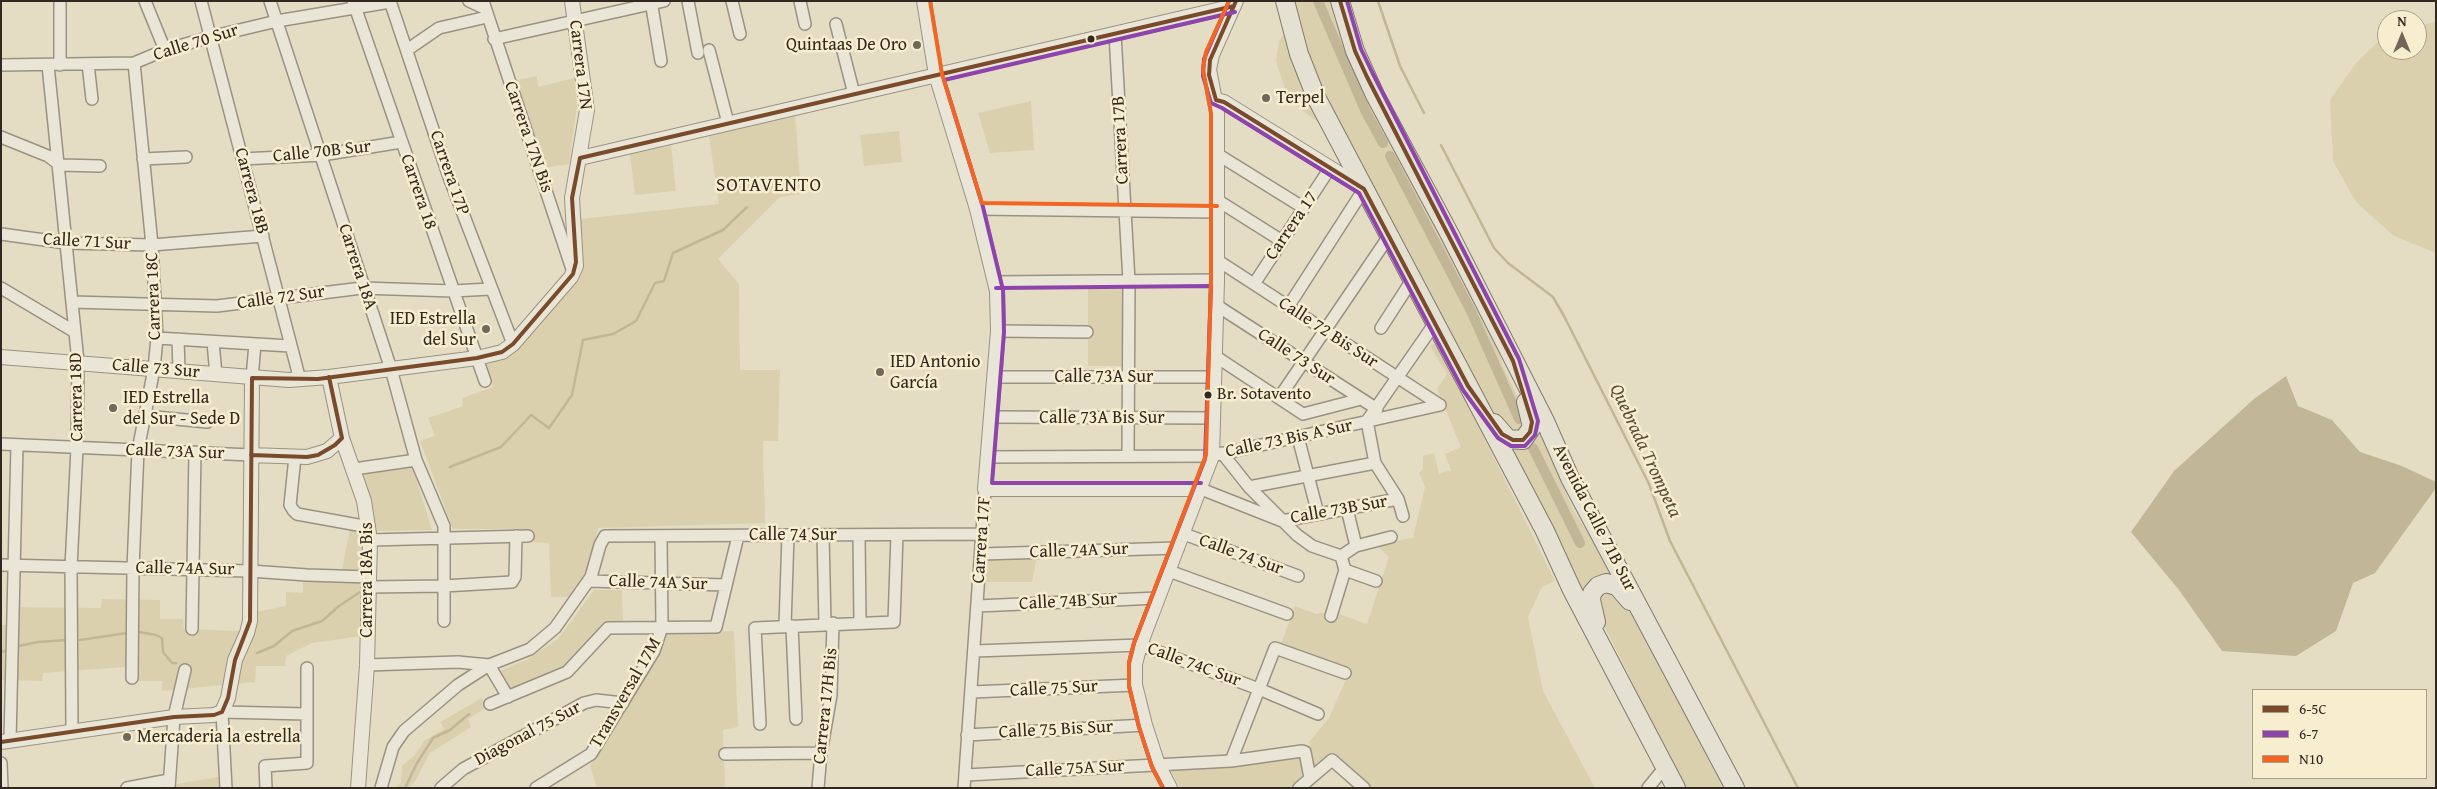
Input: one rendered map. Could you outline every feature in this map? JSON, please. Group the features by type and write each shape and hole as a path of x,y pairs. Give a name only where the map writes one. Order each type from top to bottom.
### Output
{"highway":[{"path":"1285,1 1296,46 1311,85 1676,788"},
{"name":"Avenida Calle 71B Sur","path":"1340,1 1360,64 1545,421 1574,485 1735,788"},
{"path":"1468,386 1502,434 1513,440 1523,440 1530,432 1532,422 1513,361"},
{"path":"1613,665 1591,605 1592,593 1602,584 1611,584 1622,590 1662,649"}],"street":[{"name":"Carrera 18D","path":"60,1 54,65 58,164 78,362 77,448 71,568 72,731"},
{"path":"145,1 166,50"},
{"name":"Carrera 18B","path":"201,1 300,380"},
{"name":"Carrera 18A","path":"270,1 322,155 362,288 391,369 416,460 444,526 444,621"},
{"name":"Calle 70 Sur","path":"1,65 134,63 166,50 210,37 354,5 390,1"},
{"name":"Carrera 17P","path":"390,1 449,177 490,289 513,344"},
{"path":"469,1 484,9"},
{"name":"Carrera 17N","path":"572,1 587,102 572,202 576,262 573,274"},
{"path":"494,39 651,2 664,1"},
{"path":"688,1 728,123"},
{"path":"732,1 740,34"},
{"path":"800,1 805,24"},
{"name":"Carrera 17F","path":"924,1 936,75 977,209 996,282 998,331 987,457 964,788"},
{"path":"651,2 662,60"},
{"path":"580,158 1115,34 1235,4"},
{"path":"1170,788 1158,764 1145,725 1135,685 1135,664 1140,645 1158,598 1201,489 1217,455 1214,418 1217,280 1216,100 1209,75 1210,60 1235,4"},
{"name":"Carrera 18","path":"354,5 485,381"},
{"path":"407,50 439,28 484,9"},
{"name":"Carrera 17N Bis","path":"484,9 573,274"},
{"path":"836,24 854,94"},
{"name":"Carrera 17B","path":"1115,34 1128,281 1128,456"},
{"name":"Carrera 18C","path":"132,678 133,568 138,450 154,369 157,338 152,245 134,63"},
{"path":"88,64 92,99"},
{"path":"1216,100 1364,189 1288,306"},
{"path":"1,137 48,156 58,164 100,166"},
{"name":"Calle 70B Sur","path":"242,159 322,155 401,142"},
{"path":"1217,154 1304,208"},
{"path":"143,159 186,157"},
{"name":"Carrera 17","path":"1254,284 1330,168"},
{"path":"977,209 1124,211 1217,206 1282,241"},
{"name":"Calle 71 Sur","path":"1,234 66,243 152,245 262,236"},
{"path":"1279,398 1389,236"},
{"name":"Calle 72 Bis Sur","path":"1217,260 1440,405"},
{"name":"Calle 73 Sur","path":"1,357 252,378 300,380 477,358 497,354 513,344 573,274"},
{"path":"996,282 1217,280"},
{"path":"1381,328 1412,280"},
{"path":"1,288 75,332"},
{"name":"Calle 72 Sur","path":"72,302 216,306 362,288 453,291 490,289"},
{"name":"Calle 73 Sur","path":"1216,305 1377,409"},
{"path":"1403,516 1398,499 1375,463 1367,421 1435,323"},
{"path":"998,331 1087,332"},
{"path":"157,338 290,346"},
{"path":"178,339 179,371"},
{"path":"213,342 216,375"},
{"path":"226,788 222,712 228,698 235,660 249,626 252,378 255,344"},
{"path":"1215,356 1303,414 1361,399"},
{"name":"Carrera 18A Bis","path":"329,377 342,438 354,470 370,533 367,665 358,788"},
{"name":"Calle 73A Sur","path":"994,377 1215,377"},
{"name":"Calle 73 Bis A Sur","path":"987,457 1217,455 1440,405"},
{"path":"145,416 207,422"},
{"name":"Calle 73A Bis Sur","path":"990,417 1214,418"},
{"path":"1298,437 1318,514"},
{"name":"Calle 73A Sur","path":"1,444 294,457 318,455 327,451 342,438"},
{"path":"17,445 6,741 174,717 214,715 222,712 307,714"},
{"path":"192,629 194,452"},
{"path":"1217,455 1282,521 1312,546 1340,556 1346,570 1331,616"},
{"path":"294,457 290,505 297,514 370,533 445,538 528,536"},
{"path":"354,470 416,460"},
{"path":"1249,487 1375,463"},
{"name":"Calle 73B Sur","path":"985,489 1201,489 1282,521 1398,499"},
{"path":"1347,509 1356,546"},
{"path":"760,724 755,628 860,623 892,624 894,620 896,534"},
{"name":"Calle 74 Sur","path":"589,581 605,536 982,534"},
{"name":"Calle 74 Sur","path":"1184,534 1298,576"},
{"path":"788,535 788,626 796,719"},
{"name":"Carrera 17H Bis","path":"818,788 820,753 831,695 829,624 823,535"},
{"path":"860,535 860,623"},
{"name":"Calle 74A Sur","path":"1,565 250,571 369,582 444,586 512,582 515,577 516,536"},
{"name":"Transversal 17M","path":"536,788 587,757 623,703 654,651 662,627 660,536"},
{"path":"490,704 567,672 605,629 611,627 716,627 738,536"},
{"path":"1340,556 1356,546 1392,537"},
{"name":"Calle 74A Sur","path":"981,554 1178,548"},
{"path":"1346,570 1376,581"},
{"path":"1169,571 1287,614"},
{"path":"381,788 393,747 404,731 458,685 489,666 513,658 548,636 589,581"},
{"name":"Calle 74A Sur","path":"589,581 726,585"},
{"name":"Calle 74B Sur","path":"978,606 1158,598"},
{"name":"Calle 74C Sur","path":"975,651 1140,645 1259,689 1318,714"},
{"path":"1231,761 1275,648 1345,673"},
{"path":"367,665 458,662 489,666"},
{"path":"489,666 508,697"},
{"path":"266,788 265,766 307,763 308,668"},
{"path":"127,788 169,784 174,717 184,670"},
{"name":"Calle 75 Sur","path":"972,692 1135,685"},
{"name":"Diagonal 75 Sur","path":"441,788 462,769 584,703 596,700 623,703"},
{"name":"Calle 75 Bis Sur","path":"967,735 1145,725"},
{"name":"Calle 75A Sur","path":"966,775 1231,761 1304,751 1310,778"},
{"path":"725,754 820,753"},
{"path":"1299,788 1332,760 1364,788"},
{"path":"1,763 2,788"},
{"path":"1648,788 1665,767"}],"shaded area":[{"path":"1292,1 1334,1 1493,334 1504,368 1527,417 1525,432 1504,431 1483,392 1470,375 1325,97 1311,64"},
{"path":"2436,22 2436,253 2394,236 2356,202 2333,161 2330,100 2356,63 2377,43 2377,60 2427,60 2427,24"},
{"path":"1284,33 1302,81 1324,127 1293,103 1285,89 1276,61 1279,41"},
{"path":"537,76 538,87 574,78 577,106 569,164 544,168 513,81"},
{"path":"1031,101 1034,150 990,153 978,113"},
{"path":"795,114 801,194 780,197 718,259 739,284 740,370 780,370 778,441 763,441 765,523 598,528 589,572 572,597 551,597 549,543 531,542 531,529 453,529 420,441 435,436 428,418 463,406 462,398 493,387 486,362 581,268 583,261 580,219 719,204 709,136"},
{"path":"899,131 902,162 864,166 860,135"},
{"path":"671,145 676,191 635,195 630,154"},
{"path":"1088,286 1124,286 1125,366 1088,366"},
{"path":"1437,342 1555,581 1542,587 1528,617 1543,691 1595,788 1372,788 1336,755 1315,771 1309,742 1329,718 1350,670 1281,644 1295,606 1316,614 1331,611 1367,624 1389,557 1375,544 1413,538 1425,487 1419,473 1423,469 1423,456 1434,453 1439,474 1451,470 1445,454 1461,447 1437,389 1447,374 1430,346"},
{"path":"2286,376 2298,406 2332,420 2360,452 2402,466 2436,482 2436,488 2375,573 2353,583 2336,631 2296,656 2222,651 2179,590 2131,532 2174,471 2254,399"},
{"path":"1538,430 1574,511 1616,577 1592,580 1588,584 1583,598 1507,447"},
{"path":"412,465 432,530 375,531 364,474"},
{"path":"350,529 364,530 362,636 312,643 286,656 285,666 256,666 255,682 162,691 162,681 125,681 125,667 43,673 42,681 1,680 1,625 9,625 9,607 101,608 102,599 160,600 160,619 183,619 184,629 243,631 245,614 286,606 286,592 303,593 303,580 340,580"},
{"path":"985,557 1037,557 1032,582 984,582"},
{"path":"1607,588 1624,599 1691,717 1728,788 1685,788 1644,713 1633,684 1597,611 1601,590"},
{"path":"594,590 622,590 623,621 606,622 569,663 548,676 511,693 500,671 526,660 558,639"},
{"path":"734,631 738,727 723,730 725,788 597,788 590,765 600,752 651,666 667,632"},
{"path":"482,698 487,707 468,719 471,727 430,753 416,780 408,788 394,788 401,783 402,766 414,756 425,740 444,729 440,722"},
{"path":"1300,754 1304,780 1294,788 1180,788 1171,771"},
{"path":"224,776 224,788 153,788"}],"waterway":[{"path":"1318,1 1366,112 1383,143"},
{"path":"1378,1 1400,66 1424,113"},
{"name":"Quebrada Trompeta","path":"1441,145 1494,248 1508,263 1553,297 1564,316 1649,484 1670,541 1798,788"},
{"path":"1390,156 1471,311 1519,419"},
{"path":"450,467 501,447 531,415 549,428 572,395 583,340 613,334 636,321 655,283 664,281 673,253 723,230 747,207"},
{"path":"1533,448 1580,543"},
{"path":"257,653 274,646 292,631 322,621 339,606 360,592"},
{"path":"139,632 162,638 163,652 172,663 176,663"},
{"path":"80,640 127,633"},
{"path":"19,646 38,642 67,640"},
{"path":"1,652 8,650"},
{"path":"405,788 417,763 433,738 450,730 469,714"}],"transit line":[{"name":"N10","path":"930,1 942,74 982,203 1217,206"},
{"name":"6-7","path":"1229,1 1204,59 1203,76 1211,103 1359,193 1463,390 1498,438 1511,446 1525,446 1535,435 1538,421 1519,359 1373,74 1361,49 1347,1"},
{"name":"N10","path":"1163,788 1152,767 1139,727 1129,686 1129,663 1134,643 1206,455 1211,280 1211,113 1203,69 1206,52 1229,1"},
{"name":"6-5C","path":"1236,1 1210,60 1209,75 1216,100 1224,102 1364,189 1468,386 1502,434 1513,440 1523,440 1530,432 1532,422 1513,361 1367,77 1355,51 1340,1"},
{"name":"6-5C","path":"1,742 174,717 214,715 222,712 228,698 235,660 250,621 252,378 318,379 477,358 502,352 513,344 573,274 576,262 572,198 580,158 1234,6"},
{"name":"6-7","path":"1201,483 992,483 1004,332 1003,290 983,207 944,80 1235,12"},
{"name":"6-7","path":"996,288 1211,286 1205,459 1134,643 1129,663 1129,686 1139,727 1152,767 1163,788"},
{"name":"6-5C","path":"251,455 307,457 318,455 335,445 342,438 329,377"}],"place":[{"name":"Quintaas De Oro","path":"917,45"},
{"name":"Terpel","path":"1266,98"},
{"name":"IED Estrella del Sur","path":"486,329"},
{"name":"IED Antonio García","path":"880,372"},
{"name":"Br. Sotavento","path":"1208,395"},
{"name":"IED Estrella del Sur - Sede D","path":"113,408"},
{"name":"Mercaderia la estrella","path":"127,737"}],"district":[{"name":"SOTAVENTO","path":"769,186"}]}
